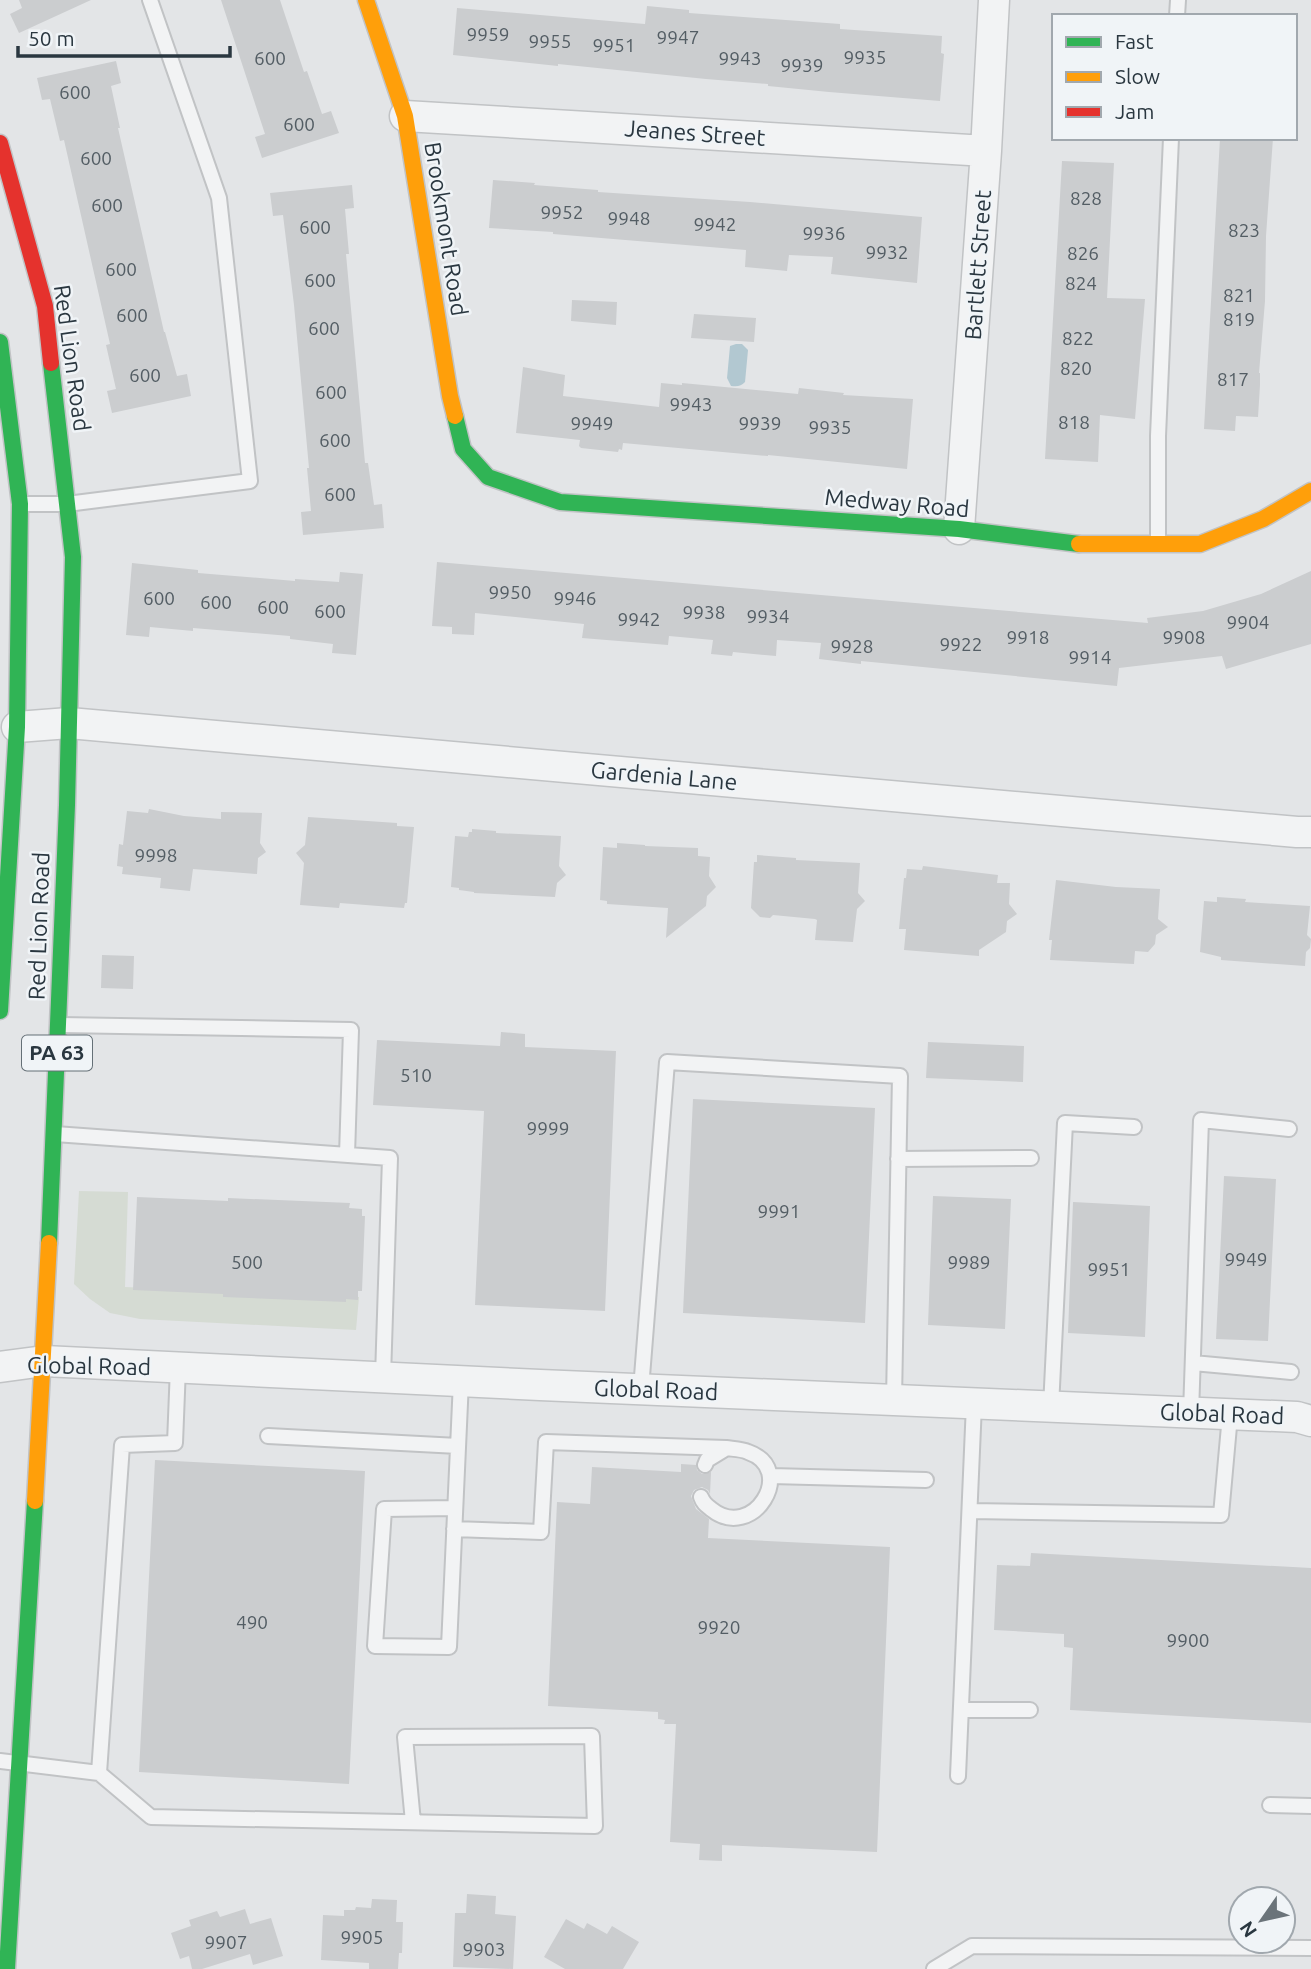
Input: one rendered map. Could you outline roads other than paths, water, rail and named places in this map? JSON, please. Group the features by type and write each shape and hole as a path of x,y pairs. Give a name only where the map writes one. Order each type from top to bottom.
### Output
{"main road":[{"name":"Brookmont Road","path":"366,0 405,116 450,396 463,449 476,464"},
{"name":"Red Lion Road","path":"0,143 45,306 73,557 44,1361 8,1969"},
{"name":"Red Lion Road","path":"0,342 20,504 17,726 0,1011"},
{"name":"Medway Road","path":"476,464 488,477 560,502 959,529 1073,544 1200,544 1263,519 1311,491"}],"street":[{"name":"Bartlett Street","path":"959,529 994,0"},
{"name":"Jeanes Street","path":"405,116 986,151"},
{"name":"Gardenia Lane","path":"17,726 69,723 1311,832"},
{"name":"Global Road","path":"0,1367 44,1361 1297,1417 1311,1421"}],"lane":[{"path":"20,504 67,504 250,481 219,198 150,0"},
{"path":"1158,544 1158,436 1171,140"},
{"path":"58,1025 351,1030 347,1155"},
{"path":"641,1389 667,1062 900,1076 894,1400"},
{"path":"1191,1413 1201,1120 1290,1129"},
{"path":"1051,1407 1065,1123 1134,1127"},
{"path":"54,1134 390,1158 383,1377"},
{"path":"898,1159 1031,1158"},
{"path":"1193,1363 1291,1372"},
{"path":"100,1773 122,1445 175,1443 178,1367"},
{"path":"455,1508 384,1509 375,1646 449,1647 461,1381"},
{"path":"958,1776 974,1404"},
{"path":"970,1511 1221,1515 1230,1415"},
{"path":"268,1436 458,1446"},
{"path":"454,1529 541,1532 546,1443 726,1448 749,1452 762,1461 771,1476 768,1495 753,1512 735,1519 717,1513 703,1502 701,1497"},
{"path":"705,1465 707,1460 726,1448"},
{"path":"771,1476 926,1480"},
{"path":"961,1710 1030,1710"},
{"path":"0,1761 100,1773 151,1816 413,1822 595,1826 592,1736 405,1737 413,1822"},
{"path":"1270,1805 1311,1806"},
{"path":"934,1969 972,1945 1311,1948"}],"water":[{"path":"742,344 748,350 745,382 731,386 727,378 730,346"}]}
